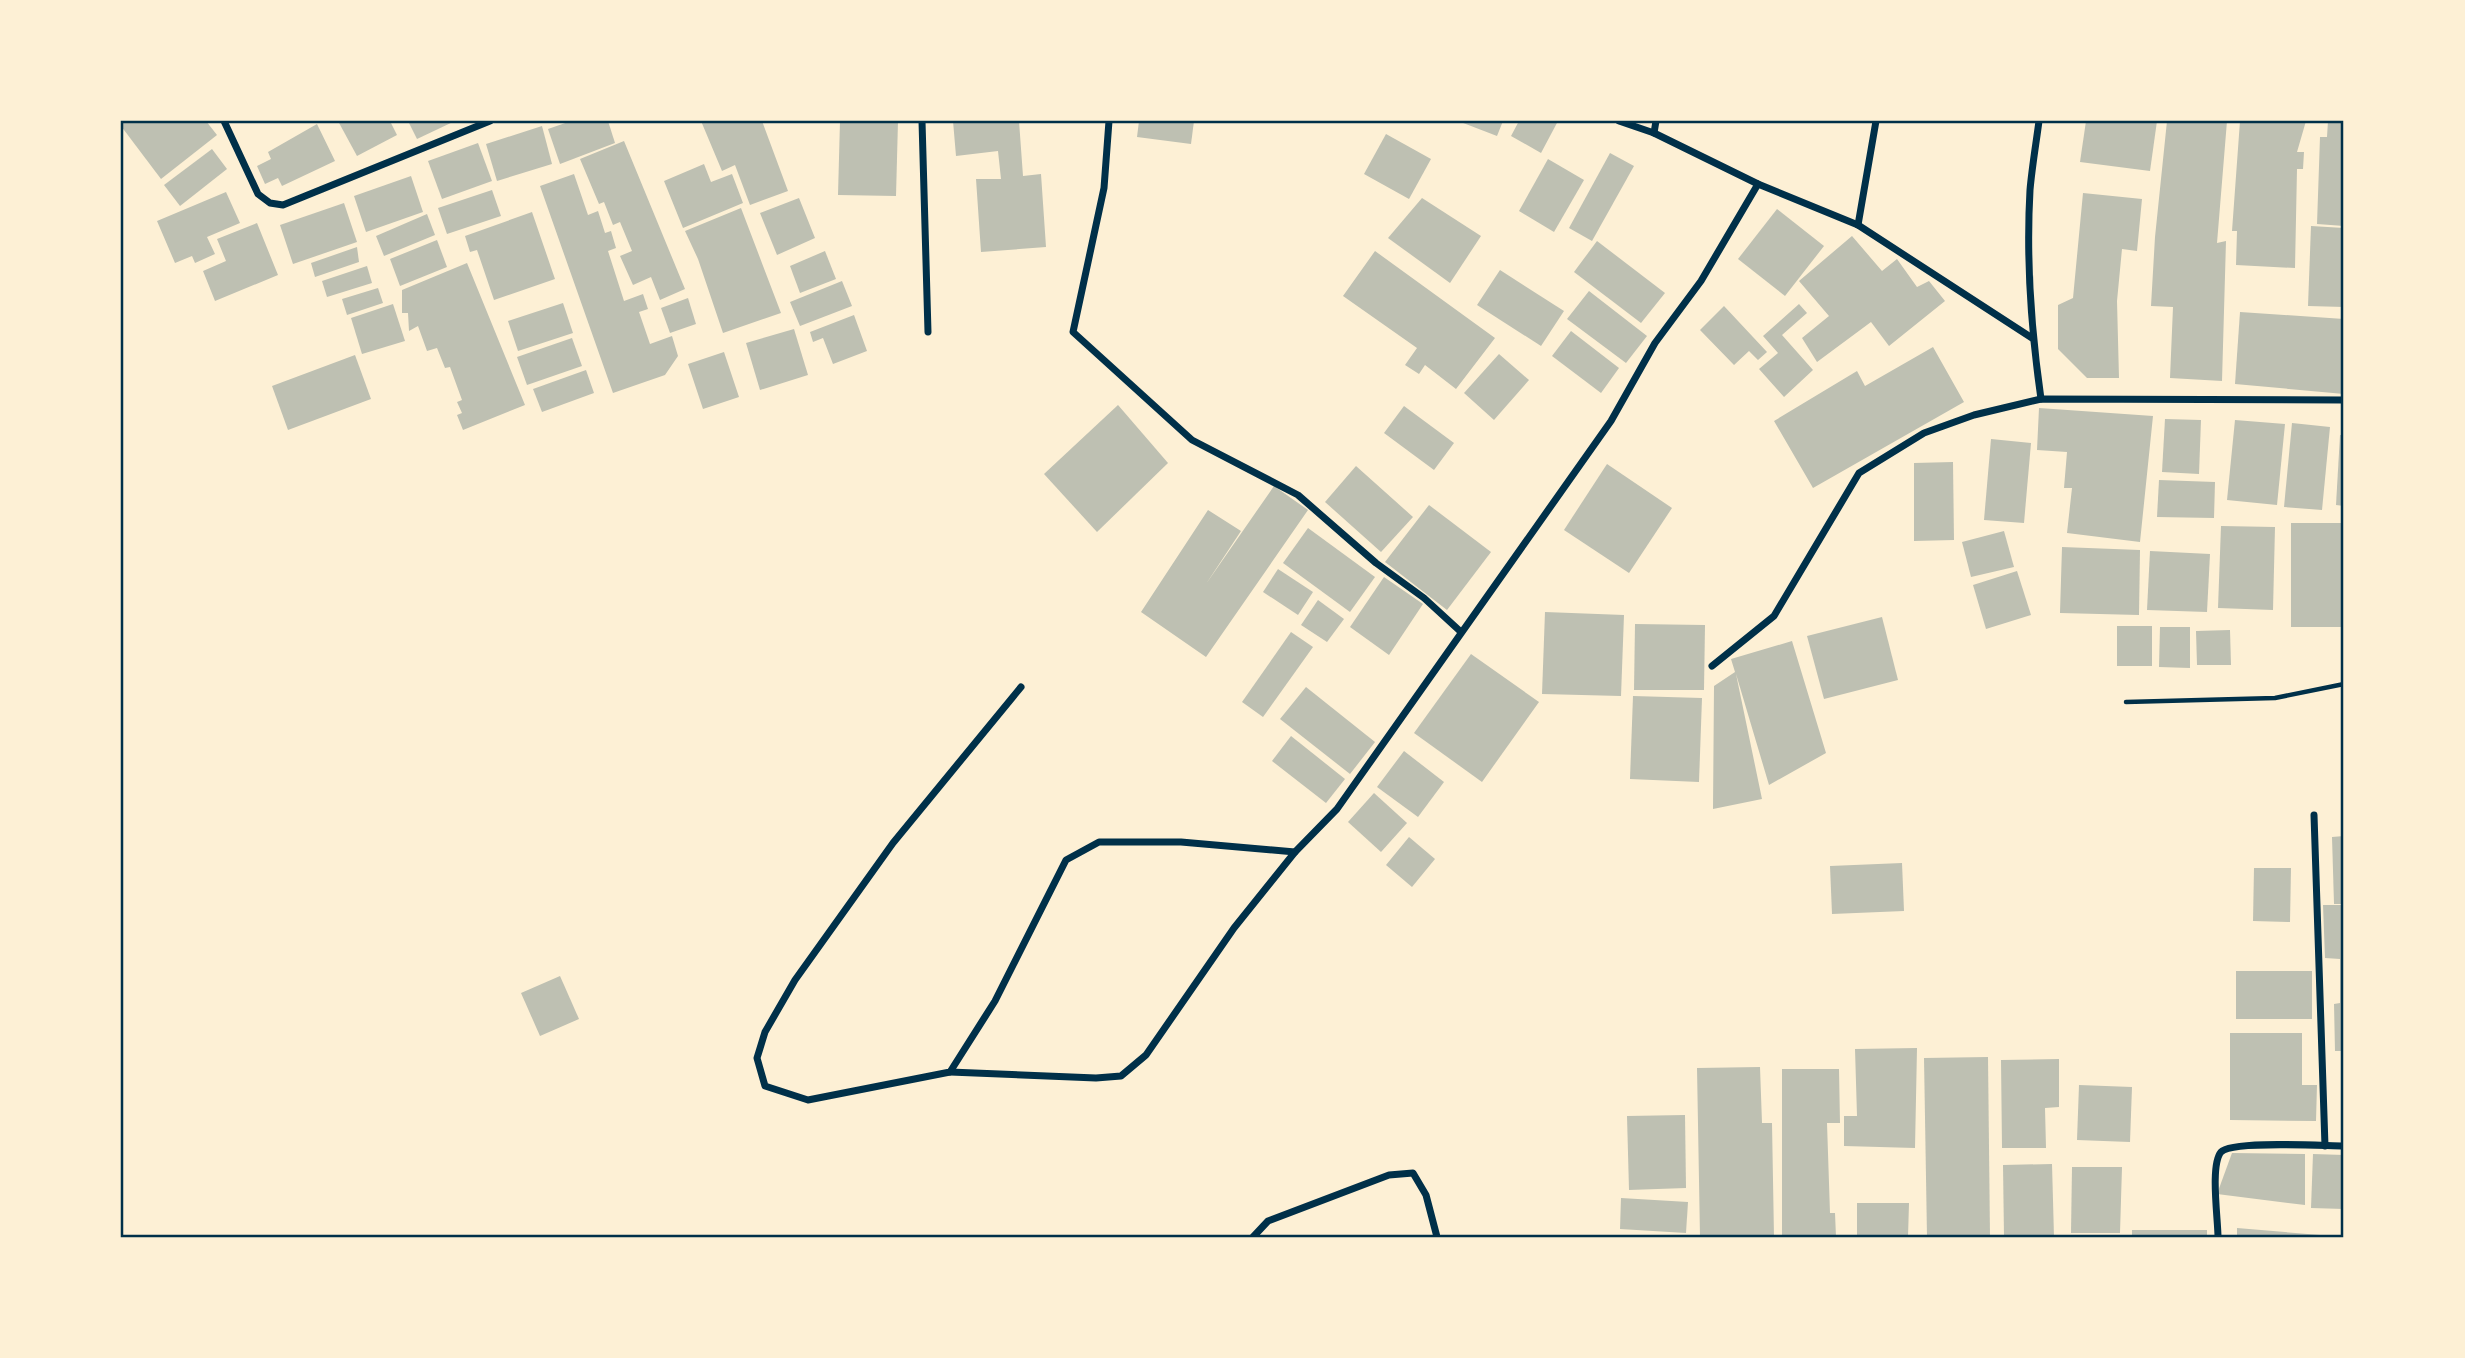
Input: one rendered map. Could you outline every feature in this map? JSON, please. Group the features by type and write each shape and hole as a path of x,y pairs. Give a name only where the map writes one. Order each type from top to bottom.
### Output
{"street":[{"path":"224,121 258,194 270,204 283,205 490,121"},
{"path":"922,121 928,332"},
{"path":"1108,121 1104,188 1073,332 1192,440 1298,495 1376,563 1424,598 1461,632"},
{"path":"1619,121 1654,133 1758,184 1858,225 2032,338"},
{"path":"1654,133 1656,121"},
{"path":"1858,225 1876,121"},
{"path":"2039,121 2030,188 2028,263 2032,338 2041,399"},
{"path":"1021,687 884,854 795,980 765,1032 757,1058 765,1086 808,1100 950,1072 1096,1078 1121,1076 1146,1055 1234,928 1295,852 1337,809 1611,421 1655,343 1701,281 1758,184"},
{"path":"1712,666 1774,616 1859,472 1924,433 1974,415 2041,399 2344,400"},
{"path":"2314,815 2325,1146"},
{"path":"950,1072 995,1001 1066,860 1099,842 1181,842 1295,852"},
{"path":"2218,1237 2216,1163 2221,1152 2228,1147 2248,1145 2344,1146"},
{"path":"1253,1237 1268,1221 1388,1175 1413,1173 1426,1195 1437,1237"}],"path":[{"path":"2126,702 2274,698 2344,684"}],"building":[{"path":"122,121 206,121 217,135 161,179 121,126"},
{"path":"338,121 390,121 397,135 357,156"},
{"path":"408,121 455,121 417,139"},
{"path":"571,121 608,121 615,143 560,164 548,129"},
{"path":"701,121 762,121 788,191 750,205 735,165 722,171"},
{"path":"840,121 898,121 896,196 838,195"},
{"path":"953,121 1019,121 1023,176 1041,174 1046,247 981,252 976,179 1001,179 998,151 956,156"},
{"path":"1139,121 1194,121 1191,144 1137,137"},
{"path":"1458,121 1503,121 1497,136"},
{"path":"1519,121 1558,121 1541,153 1511,136"},
{"path":"2086,121 2157,121 2150,171 2080,162"},
{"path":"2167,121 2227,121 2217,243 2226,241 2222,381 2170,378 2173,307 2151,306"},
{"path":"2240,121 2306,121 2297,152 2304,152 2303,169 2297,169 2295,268 2236,265 2237,231 2232,231"},
{"path":"2328,121 2344,121 2344,226 2317,224 2320,137 2327,137"},
{"path":"317,124 335,161 282,186 278,178 265,184 257,166 271,159 268,152"},
{"path":"542,126 552,164 497,181 486,144"},
{"path":"1386,134 1431,159 1409,199 1364,174"},
{"path":"624,141 685,289 660,300 651,277 633,285 620,256 632,251 620,222 613,225 604,202 599,204 580,159"},
{"path":"478,143 492,181 442,199 428,161"},
{"path":"212,149 227,169 180,206 164,185"},
{"path":"1610,153 1634,166 1592,241 1569,228"},
{"path":"1548,159 1584,180 1554,232 1519,211"},
{"path":"704,164 711,182 732,174 743,203 683,228 664,181"},
{"path":"574,174 588,215 598,211 605,233 611,231 616,248 608,251 624,301 643,294 648,309 639,312 650,344 672,336 678,356 665,375 613,393 540,186"},
{"path":"411,176 423,212 366,232 354,196"},
{"path":"492,190 501,216 447,234 438,208"},
{"path":"226,192 240,223 207,237 215,254 195,263 192,256 175,263 157,221"},
{"path":"2083,193 2142,199 2137,251 2122,249 2117,301 2119,378 2087,378 2058,349 2058,305 2073,298"},
{"path":"799,198 815,238 777,255 760,213"},
{"path":"1422,198 1481,236 1450,283 1388,238"},
{"path":"344,203 357,242 293,264 280,225"},
{"path":"741,208 781,313 723,333 698,259 685,231"},
{"path":"1777,209 1824,246 1785,296 1738,259"},
{"path":"532,212 555,279 494,300 477,250 470,252 465,236"},
{"path":"427,214 435,235 384,256 376,236"},
{"path":"257,223 278,275 215,301 203,271 226,261 217,239"},
{"path":"2311,226 2344,228 2344,307 2308,306"},
{"path":"1852,236 1882,271 1897,259 1917,287 1929,281 1945,301 1889,346 1871,322 1817,362 1802,338 1829,316 1799,281"},
{"path":"437,240 447,267 400,286 390,259"},
{"path":"1597,241 1665,293 1641,323 1574,272"},
{"path":"357,247 359,262 315,277 311,263"},
{"path":"825,251 836,279 800,293 790,266"},
{"path":"1375,251 1495,338 1456,389 1425,365 1419,374 1405,365 1417,348 1343,296"},
{"path":"467,263 525,405 463,430 457,415 462,413 457,402 462,400 450,367 445,368 437,348 427,351 418,326 409,331 408,313 402,313 402,290"},
{"path":"367,266 372,283 327,297 322,281"},
{"path":"1500,270 1564,311 1541,346 1477,305"},
{"path":"842,281 852,306 800,326 790,302"},
{"path":"378,288 383,303 347,315 342,299"},
{"path":"1589,291 1647,336 1626,363 1567,319"},
{"path":"688,298 696,324 670,333 661,308"},
{"path":"563,303 573,333 518,351 508,321"},
{"path":"393,304 405,341 362,354 351,318"},
{"path":"1799,304 1807,313 1782,335 1813,370 1784,397 1759,369 1778,353 1763,336"},
{"path":"1724,306 1767,352 1758,360 1749,351 1734,365 1700,330"},
{"path":"2240,312 2344,319 2344,394 2235,384"},
{"path":"854,315 867,351 833,364 823,338 813,342 810,332"},
{"path":"794,329 808,375 760,390 746,343"},
{"path":"1571,331 1619,368 1601,393 1552,356"},
{"path":"572,338 582,366 527,385 517,357"},
{"path":"1933,347 1964,402 1813,488 1774,421 1857,371 1865,386"},
{"path":"724,352 739,397 703,409 688,364"},
{"path":"1499,354 1529,380 1494,420 1464,393"},
{"path":"355,355 371,399 288,430 272,386"},
{"path":"586,370 594,393 542,412 533,389"},
{"path":"1118,405 1168,463 1097,532 1044,474"},
{"path":"1404,406 1454,443 1434,470 1384,433"},
{"path":"2039,408 2153,416 2140,542 2067,533 2072,488 2064,488 2067,452 2037,450"},
{"path":"2165,419 2201,420 2199,474 2162,472"},
{"path":"2235,420 2285,424 2277,505 2227,500"},
{"path":"2292,423 2330,427 2322,510 2284,507"},
{"path":"2340,435 2344,435 2344,506 2336,505"},
{"path":"1991,439 2031,443 2024,523 1984,520"},
{"path":"1953,462 1954,540 1914,541 1914,463"},
{"path":"1607,464 1672,508 1629,573 1564,530"},
{"path":"1356,466 1413,517 1381,552 1325,502"},
{"path":"2159,480 2215,482 2214,518 2157,517"},
{"path":"1274,486 1308,510 1206,657 1141,612 1208,510 1241,531 1206,584"},
{"path":"1429,505 1491,552 1447,610 1385,562"},
{"path":"2291,523 2344,523 2344,627 2291,627"},
{"path":"2221,526 2275,527 2273,610 2218,608"},
{"path":"1308,528 1375,577 1350,612 1283,563"},
{"path":"2004,531 2014,567 1971,577 1962,542"},
{"path":"2062,547 2140,550 2139,615 2060,613"},
{"path":"2150,551 2210,554 2207,612 2147,610"},
{"path":"1278,569 1313,592 1298,615 1263,592"},
{"path":"2017,571 2031,615 1986,629 1973,585"},
{"path":"1384,577 1423,604 1389,655 1350,627"},
{"path":"1318,600 1344,619 1327,642 1301,625"},
{"path":"1545,612 1624,615 1621,696 1542,694"},
{"path":"1882,617 1898,680 1824,699 1807,636"},
{"path":"1635,624 1705,625 1704,690 1634,690"},
{"path":"2117,626 2152,626 2152,666 2117,666"},
{"path":"2160,627 2190,627 2190,668 2159,667"},
{"path":"2230,630 2231,665 2197,665 2196,631"},
{"path":"1291,632 1313,647 1263,717 1242,702"},
{"path":"1792,641 1826,753 1769,785 1736,674 1762,799 1713,809 1714,686 1735,672 1731,659"},
{"path":"1471,654 1539,702 1482,782 1414,733"},
{"path":"1306,687 1375,742 1350,774 1280,719"},
{"path":"1633,696 1702,698 1699,782 1630,779"},
{"path":"1291,736 1345,779 1326,803 1272,761"},
{"path":"1404,751 1444,782 1418,817 1377,787"},
{"path":"1374,793 1407,823 1381,852 1348,822"},
{"path":"2344,836 2344,904 2334,904 2332,837"},
{"path":"1409,837 1435,859 1412,887 1386,865"},
{"path":"1902,863 1904,911 1832,914 1830,866"},
{"path":"2254,868 2291,868 2290,922 2253,921"},
{"path":"2323,905 2344,905 2344,1051 2335,1051 2334,1004 2340,1003 2340,959 2325,958"},
{"path":"2236,971 2312,971 2312,1019 2236,1019"},
{"path":"560,976 579,1019 540,1036 521,993"},
{"path":"2230,1033 2302,1033 2302,1085 2317,1085 2316,1121 2230,1120"},
{"path":"1917,1048 1915,1148 1844,1146 1844,1116 1857,1116 1855,1049"},
{"path":"1988,1057 1990,1237 1927,1237 1924,1058"},
{"path":"2059,1059 2059,1107 2045,1108 2046,1148 2002,1148 2001,1060"},
{"path":"1760,1067 1762,1123 1772,1123 1774,1237 1700,1237 1697,1068"},
{"path":"1782,1069 1839,1069 1840,1123 1827,1123 1830,1213 1835,1213 1836,1237 1782,1237"},
{"path":"2079,1085 2132,1087 2130,1142 2077,1140"},
{"path":"1685,1115 1686,1188 1629,1190 1627,1116"},
{"path":"2232,1153 2305,1154 2305,1205 2217,1194"},
{"path":"2313,1154 2344,1155 2344,1209 2311,1208"},
{"path":"2052,1164 2054,1237 2004,1237 2003,1165"},
{"path":"2072,1167 2122,1167 2120,1233 2071,1233"},
{"path":"1621,1198 1688,1202 1686,1233 1620,1229"},
{"path":"1857,1203 1909,1203 1908,1237 1857,1237"},
{"path":"2237,1228 2320,1235 2320,1237 2237,1237"},
{"path":"2132,1230 2207,1230 2207,1237 2132,1237"}]}
